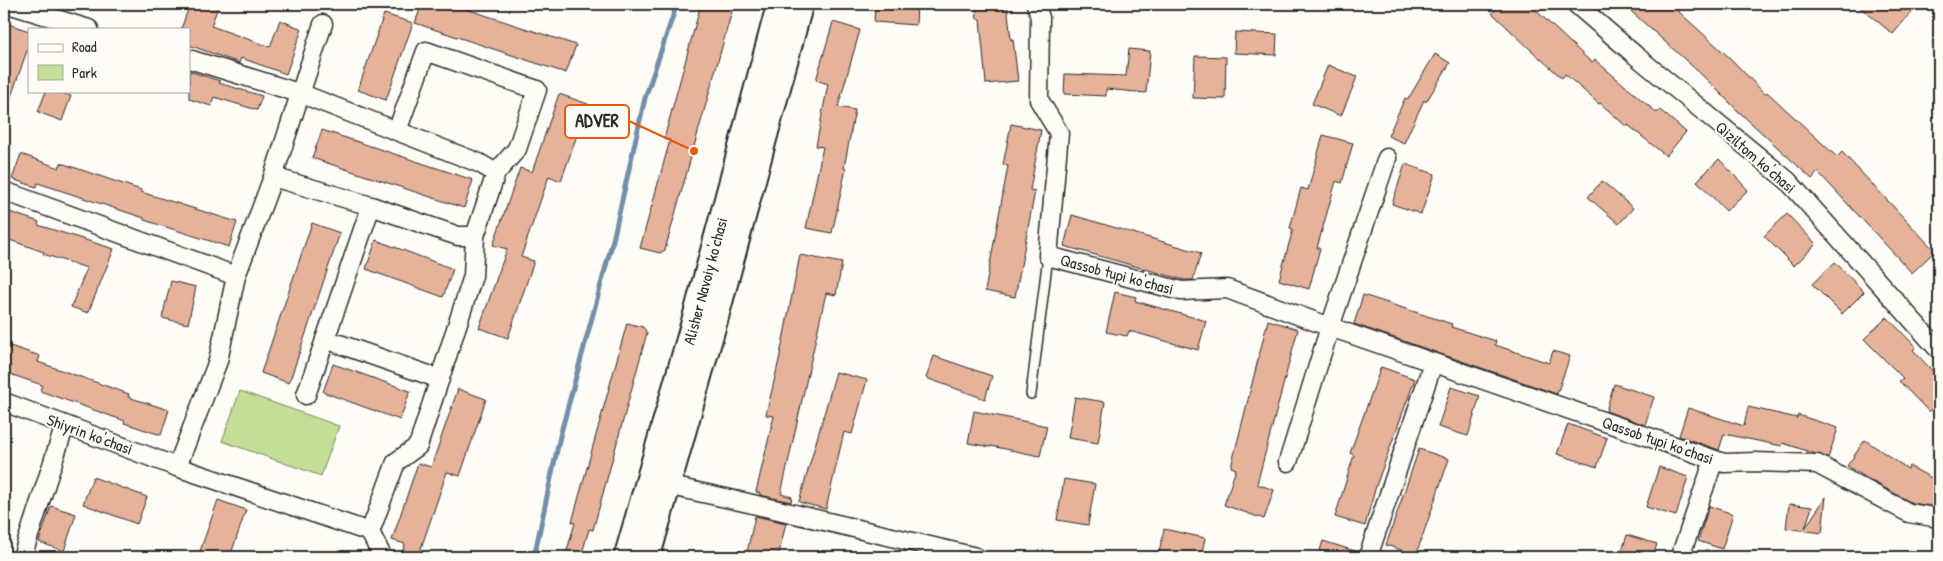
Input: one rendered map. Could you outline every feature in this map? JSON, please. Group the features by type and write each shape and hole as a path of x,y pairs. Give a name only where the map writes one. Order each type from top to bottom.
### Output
{"main road":[{"name":"Alisher Navoiy ko'chasi","path":"771,77 780,4"},
{"name":"Alisher Navoiy ko'chasi","path":"647,557 658,484 771,77 800,4"},
{"name":"Alisher Navoiy ko'chasi","path":"627,557 658,484"}],"street":[{"path":"8,4 86,28"},
{"name":"Qassob tupi ko'chasi","path":"1036,4 1040,18 1039,100 1059,133 1048,256 1180,291 1227,289 1330,327 1724,463 1817,464 1909,513 1939,518"},
{"name":"Qiziltom ko'chasi","path":"1576,4 1788,181 1939,350"},
{"path":"177,467 218,361 236,276 302,94 323,24"},
{"path":"382,556 370,532 396,462 418,446 473,276 475,236 496,173 517,149 537,90 426,51 398,131"},
{"path":"190,59 302,94 479,163 496,173"},
{"path":"1288,462 1330,327 1387,158"},
{"path":"273,177 371,206 458,236 475,236"},
{"path":"4,190 236,276"},
{"path":"306,395 371,206"},
{"path":"325,339 440,379"},
{"path":"1368,557 1433,363"},
{"name":"Shiyrin ko'chasi","path":"4,402 177,467 370,532"},
{"path":"22,557 65,425"},
{"path":"1680,557 1714,460"},
{"path":"658,484 754,504 976,557"}],"lane":[{"path":"1031,394 1048,256"}],"green space":[{"path":"240,391 339,426 321,476 222,441"}],"building":[{"path":"190,4 219,4 211,26 270,47 280,20 302,29 286,74 241,58 239,63 190,45 190,28 181,28"},
{"path":"422,4 451,4 576,45 566,73 415,23"},
{"path":"701,4 734,4 665,250 660,253 640,248 670,140 664,139"},
{"path":"875,4 917,4 916,25 874,22"},
{"path":"976,4 1007,4 1018,81 986,84 980,19 977,19"},
{"path":"1501,4 1529,4 1592,63 1595,60 1657,113 1660,110 1686,132 1666,156 1628,125 1627,127 1565,74 1562,78 1531,50 1492,13"},
{"path":"1623,4 1670,4 1731,59 1765,94 1767,92 1837,157 1842,152 1935,251 1912,273 1818,172 1812,179 1702,75"},
{"path":"1856,4 1905,4 1913,10 1893,34"},
{"path":"384,14 413,23 386,100 358,90"},
{"path":"833,22 860,30 838,107 855,110 844,168 846,169 832,233 806,228 823,147 816,146 828,84 816,80"},
{"path":"8,24 28,31 28,48 6,111 4,111 4,37"},
{"path":"1235,32 1277,34 1276,55 1234,53"},
{"path":"1129,49 1150,51 1146,93 1106,89 1106,96 1064,94 1065,74 1126,76"},
{"path":"1435,54 1450,63 1426,102 1424,100 1404,143 1388,136 1405,98 1408,99"},
{"path":"1195,56 1226,57 1225,99 1193,98"},
{"path":"1328,65 1357,77 1341,116 1312,104"},
{"path":"190,71 220,81 219,83 262,96 257,110 214,97 211,106 189,99"},
{"path":"46,92 59,92 71,96 62,121 38,112"},
{"path":"559,94 588,104 561,181 549,176 521,257 534,261 508,338 479,328 507,249 493,245 520,168 532,172"},
{"path":"1011,124 1041,130 1030,190 1035,191 1015,297 985,291 1008,166 1003,165"},
{"path":"322,130 473,180 464,208 312,158"},
{"path":"1323,135 1353,143 1342,183 1336,181 1317,248 1320,248 1309,289 1279,280 1293,229 1290,228 1301,188 1308,190"},
{"path":"21,154 59,168 61,163 141,190 141,192 237,222 229,247 38,183 36,187 12,179"},
{"path":"1719,159 1748,190 1726,211 1697,181"},
{"path":"1405,164 1435,174 1421,214 1392,204"},
{"path":"1602,181 1633,208 1619,224 1588,197"},
{"path":"4,210 39,222 38,225 114,249 88,313 71,307 87,268 43,254 44,252 4,238"},
{"path":"1787,214 1816,244 1794,266 1764,236"},
{"path":"1072,215 1201,253 1193,280 1184,280 1064,246"},
{"path":"312,223 340,233 289,383 261,373"},
{"path":"376,240 453,269 443,297 366,269"},
{"path":"800,255 842,263 836,295 826,293 781,494 792,497 791,502 760,495 760,493 756,492 774,416 766,415"},
{"path":"1835,262 1864,292 1842,314 1812,284"},
{"path":"171,281 196,287 188,324 162,318"},
{"path":"1115,292 1136,297 1135,301 1206,321 1198,350 1129,331 1127,336 1106,332"},
{"path":"1363,295 1452,324 1451,327 1496,341 1495,345 1549,363 1553,351 1570,356 1557,394 1354,324"},
{"path":"1887,317 1916,347 1913,350 1939,378 1939,417 1931,409 1929,412 1899,381 1903,378 1864,339"},
{"path":"1268,320 1298,329 1257,484 1274,490 1264,519 1224,505 1236,469 1231,467"},
{"path":"627,323 643,327 647,333 593,530 589,529 581,557 565,557 575,523 572,522"},
{"path":"4,344 40,356 38,362 129,394 128,397 169,410 161,435 40,391 42,385 4,372"},
{"path":"934,356 992,376 985,399 926,378"},
{"path":"333,364 410,391 400,420 323,392"},
{"path":"1381,367 1415,379 1376,486 1365,526 1335,517 1354,455 1350,453"},
{"path":"836,372 867,380 852,434 844,432 826,509 799,502"},
{"path":"1614,384 1654,397 1645,425 1606,411"},
{"path":"1451,387 1480,396 1468,436 1438,427"},
{"path":"458,389 486,399 460,476 447,472 418,557 401,557 405,544 392,540 418,463 431,467"},
{"path":"1075,397 1105,402 1098,443 1068,438"},
{"path":"1748,407 1797,418 1798,415 1838,428 1828,458 1783,443 1782,446 1724,434 1719,450 1679,436 1688,408 1744,426"},
{"path":"974,411 1047,426 1040,456 968,443"},
{"path":"1568,424 1607,438 1597,467 1557,454"},
{"path":"1865,440 1908,469 1909,466 1939,482 1939,500 1936,507 1912,503 1847,466"},
{"path":"1419,449 1449,459 1416,555 1386,545"},
{"path":"1659,467 1688,477 1676,516 1646,507"},
{"path":"93,477 147,497 137,524 83,504"},
{"path":"1064,479 1095,484 1088,525 1057,520"},
{"path":"1826,497 1822,533 1786,528 1789,504 1812,507 1805,528"},
{"path":"218,500 246,510 230,557 198,557"},
{"path":"51,506 76,514 64,551 39,542"},
{"path":"1709,506 1733,514 1722,549 1698,541"},
{"path":"755,516 786,523 778,557 746,557"},
{"path":"1164,529 1205,538 1201,557 1158,557"},
{"path":"1627,535 1657,544 1653,557 1620,557"},
{"path":"1323,541 1358,552 1358,557 1318,557"}],"waterway":[{"path":"534,557 560,436 613,240 645,98 677,4"}],"place":[{"name":"ADVER","path":"694,151"}]}
